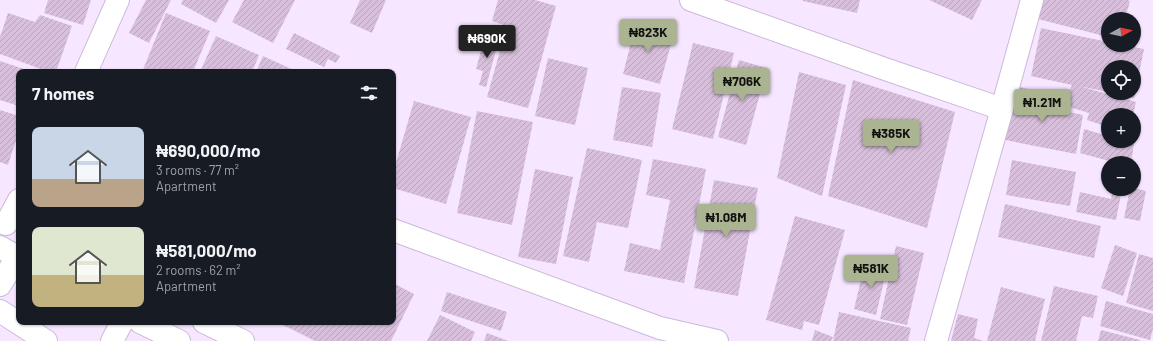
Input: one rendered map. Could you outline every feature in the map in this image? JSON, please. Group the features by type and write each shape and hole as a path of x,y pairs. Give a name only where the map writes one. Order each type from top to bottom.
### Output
{"street":[{"path":"87,69 118,0"},
{"path":"691,0 1002,109"},
{"path":"936,341 1032,0"},
{"path":"8,225 16,207"},
{"path":"396,231 660,328 717,341"},
{"path":"0,285 12,254"},
{"path":"0,311 16,321"},
{"path":"21,325 46,341"},
{"path":"112,341 120,325"},
{"path":"146,325 179,341"},
{"path":"210,325 244,341"}],"building":[{"path":"48,0 91,0 83,25 44,13"},
{"path":"146,0 171,0 149,43 129,33"},
{"path":"183,0 229,0 216,23 181,4"},
{"path":"244,0 295,0 273,43 232,22"},
{"path":"360,0 386,0 372,33 350,23"},
{"path":"498,0 535,0 556,6 528,108 487,97 507,26 492,21"},
{"path":"803,0 860,0 857,13"},
{"path":"929,0 982,0 972,20"},
{"path":"1043,0 1130,1 1127,12 1101,12 1101,35 1038,19"},
{"path":"8,13 35,22 40,15 72,26 57,69 41,69 0,54 0,37"},
{"path":"166,13 210,31 194,69 143,69"},
{"path":"636,23 674,33 660,84 623,74"},
{"path":"1041,28 1101,41 1101,52 1141,52 1141,48 1144,49 1141,64 1141,60 1101,60 1101,91 1079,86 1101,92 1101,100 1129,100 1136,102 1135,108 1101,108 1101,125 1087,120 1089,113 1063,105 1072,85 1031,76"},
{"path":"294,33 340,56 336,63 328,59 324,67 286,49"},
{"path":"216,36 259,55 253,69 201,69"},
{"path":"485,36 499,39 486,87 479,85 483,71 476,69"},
{"path":"693,43 734,53 713,139 672,129"},
{"path":"263,56 291,69 257,69"},
{"path":"548,58 588,68 575,125 535,116"},
{"path":"739,60 767,68 746,145 718,137"},
{"path":"0,61 24,69 16,69 16,105 0,100"},
{"path":"799,72 846,85 822,196 777,178"},
{"path":"853,80 955,112 927,228 828,196"},
{"path":"1015,86 1047,93 1044,107 1083,115 1076,154 1005,140"},
{"path":"622,87 661,93 652,147 613,140"},
{"path":"414,101 471,117 446,204 396,189 396,163"},
{"path":"0,110 16,115 16,140 8,165 0,162"},
{"path":"477,111 533,122 512,225 457,213"},
{"path":"1084,129 1101,134 1101,148 1133,148 1132,156 1101,156 1101,159 1080,153"},
{"path":"587,148 642,160 628,228 597,222 589,262 563,256"},
{"path":"653,159 706,169 684,283 624,271 630,243 660,250 670,200 646,195"},
{"path":"1012,160 1076,172 1070,206 1006,195"},
{"path":"535,169 573,177 556,264 518,257"},
{"path":"714,180 758,188 738,296 694,288"},
{"path":"1141,190 1146,191 1140,221 1124,218 1129,196 1141,196"},
{"path":"1080,192 1111,199 1112,196 1121,196 1116,220 1076,212"},
{"path":"1005,204 1101,226 1094,258 998,237"},
{"path":"795,216 845,230 819,325 804,321 802,330 766,320"},
{"path":"1115,245 1137,253 1123,296 1101,288"},
{"path":"896,246 924,253 907,325 880,319"},
{"path":"1139,254 1153,258 1153,311 1126,303"},
{"path":"865,263 887,268 876,315 854,309"},
{"path":"396,285 414,294 391,341 315,341 283,325 396,325"},
{"path":"1054,286 1098,296 1093,318 1082,316 1076,341 1041,341"},
{"path":"1001,287 1045,299 1035,341 987,341"},
{"path":"447,292 507,312 501,331 441,311"},
{"path":"1106,301 1153,314 1153,329 1150,340 1100,326"},
{"path":"839,312 911,328 908,341 833,341"},
{"path":"958,314 978,319 974,338 983,341 951,341"},
{"path":"440,315 475,332 471,341 427,341"},
{"path":"815,330 833,337 831,341 812,341"},
{"path":"1101,330 1140,340 1140,341 1098,341"},
{"path":"487,333 508,341 484,341"}]}
